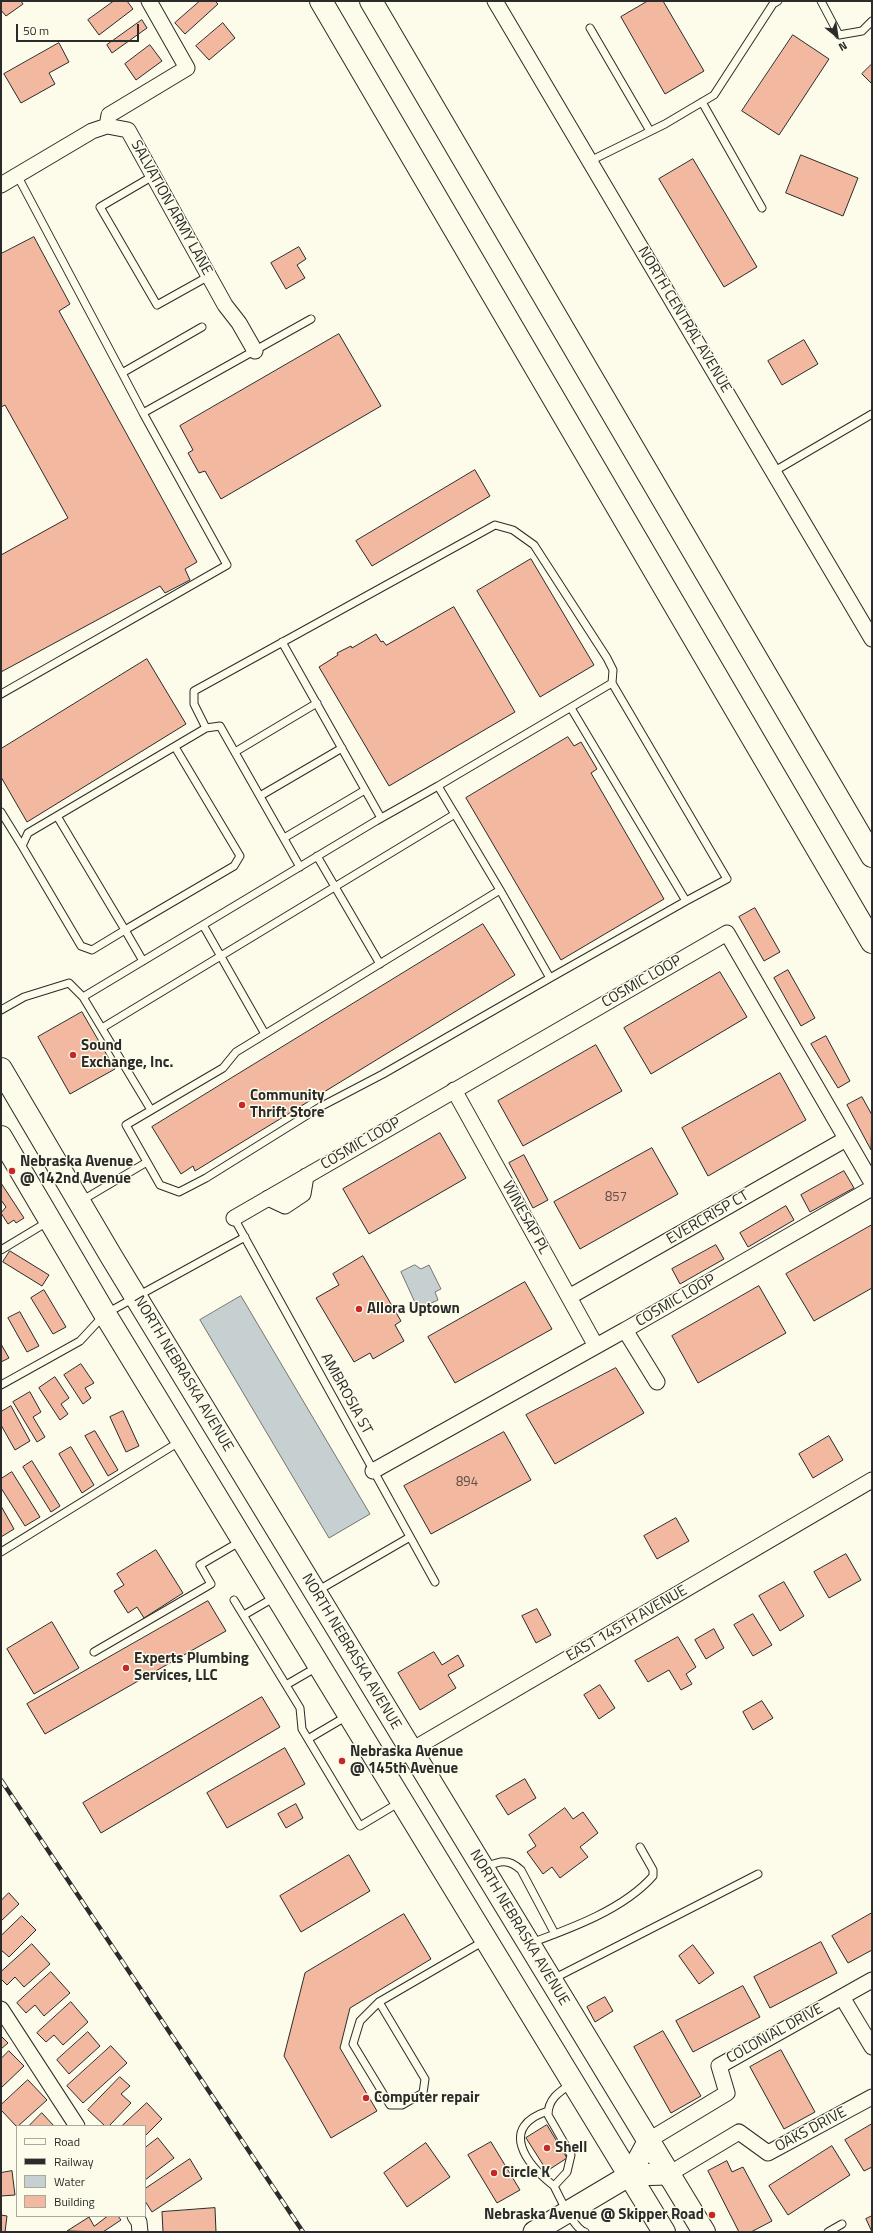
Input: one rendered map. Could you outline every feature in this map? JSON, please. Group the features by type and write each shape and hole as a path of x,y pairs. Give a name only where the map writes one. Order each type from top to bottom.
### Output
{"main road":[{"path":"321,1 872,942"},
{"path":"371,1 872,856"},
{"name":"NORTH NEBRASKA AVENUE","path":"1,1069 135,1296 704,2232"},
{"path":"1,1137 105,1314 664,2232"}],"street":[{"path":"1,185 92,131 107,126 110,115 187,68 149,1"},
{"name":"NORTH CENTRAL AVENUE","path":"495,1 872,639"},
{"name":"SALVATION ARMY LANE","path":"107,126 128,130 209,276 255,351"},
{"name":"COSMIC LOOP","path":"234,1218 268,1198 285,1206 303,1194 306,1176 727,933 872,1183"},
{"name":"WINESAP PL","path":"454,1090 596,1346"},
{"name":"EVERCRISP CT","path":"569,1298 846,1138"},
{"name":"COSMIC LOOP","path":"373,1471 625,1330 872,1188"},
{"name":"COSMIC LOOP","path":"625,1330 657,1382"},
{"name":"EAST 145TH AVENUE","path":"381,1768 872,1480"},
{"name":"COLONIAL DRIVE","path":"649,2140 727,2093 719,2066 872,1980"},
{"path":"842,1997 872,2047"},
{"path":"1,2009 76,2125"},
{"name":"OAKS DRIVE","path":"669,2174 739,2132 768,2153 872,2097"},
{"path":"630,2176 649,2140"},
{"path":"534,2232 630,2176 669,2174"},
{"path":"136,2217 139,2222 140,2232"}],"lane":[{"path":"590,161 650,131 714,96 773,4 778,1"},
{"path":"822,1 839,35 862,31 872,21"},
{"path":"590,28 650,131"},
{"path":"702,102 762,208"},
{"path":"1,694 227,565 143,413 17,175"},
{"path":"154,176 100,207 157,305 209,276"},
{"path":"143,413 311,320"},
{"path":"122,373 202,326"},
{"path":"773,472 872,414"},
{"path":"206,728 194,704 194,691 495,525 513,530 534,544 607,658 613,670 612,683 728,879 686,901 320,1108 212,1174 179,1192 160,1185 126,1125 223,1068 236,1052 500,890"},
{"path":"282,642 381,818"},
{"path":"83,997 381,818 612,683"},
{"path":"235,752 317,703"},
{"path":"571,708 686,901"},
{"path":"22,846 28,832 206,728 220,726 300,867"},
{"path":"1,812 81,946 92,950 234,866 240,856 175,747"},
{"path":"260,796 342,748"},
{"path":"438,786 550,978"},
{"path":"284,838 365,790"},
{"path":"102,1028 455,814"},
{"path":"57,816 143,961"},
{"path":"318,856 380,964"},
{"path":"203,925 265,1034"},
{"path":"1,1010 24,997 69,983 83,997 151,1110"},
{"path":"79,1202 147,1162"},
{"name":"AMBROSIA ST","path":"234,1218 435,1582"},
{"path":"1,1250 50,1220"},
{"path":"1,1385 80,1340 105,1314 245,1236"},
{"path":"1,1552 182,1440"},
{"path":"315,1592 410,1537"},
{"path":"94,1652 211,1584 200,1565 243,1540"},
{"path":"244,1615 276,1595"},
{"path":"234,1600 300,1708 302,1729 360,1826 402,1801"},
{"path":"286,1685 319,1665"},
{"path":"308,1739 349,1714"},
{"path":"529,1944 598,1915 645,1885 653,1876 653,1870 640,1847"},
{"path":"482,1868 499,1861 506,1861 512,1862 521,1870 555,1934"},
{"path":"551,1980 758,1874"},
{"path":"379,2002 425,2079 423,2093 402,2105 390,2105 353,2044 360,2021 379,2002 486,1939"},
{"path":"554,2186 567,2172 571,2155 548,2115 548,2111 552,2099 560,2091 573,2083"},
{"path":"548,2111 538,2114 521,2128 519,2136 521,2144 535,2170 540,2176 554,2186 568,2212 581,2231 585,2232"},
{"path":"828,2232 842,2224"}],"water":[{"path":"415,1265 421,1269 429,1265 441,1289 435,1292 438,1300 418,1309 401,1272"},
{"path":"241,1296 370,1514 329,1538 200,1320"}],"building":[{"path":"1,1 21,1 23,4 6,16 1,10"},
{"path":"114,1 127,1 133,9 99,35 88,20"},
{"path":"200,1 215,1 218,4 185,34 175,23"},
{"path":"648,1 663,1 704,71 665,94 621,17"},
{"path":"142,20 147,28 112,53 107,45"},
{"path":"223,23 235,38 209,60 196,46"},
{"path":"793,35 829,59 779,135 742,111"},
{"path":"59,43 69,62 49,73 55,84 21,103 4,74"},
{"path":"150,45 162,61 136,80 125,64"},
{"path":"872,64 872,84 862,74"},
{"path":"801,155 858,178 843,216 786,193"},
{"path":"693,159 757,267 724,287 659,179"},
{"path":"34,237 70,304 59,311 197,562 185,569 190,580 165,593 160,586 1,672 1,555 68,518 5,405 1,407 1,254"},
{"path":"299,247 306,259 297,265 305,278 286,289 271,263"},
{"path":"339,334 381,406 221,499 205,471 199,473 188,453 193,450 180,426"},
{"path":"804,340 818,364 782,385 768,361"},
{"path":"475,470 490,496 372,566 356,541"},
{"path":"531,559 594,665 540,697 477,591"},
{"path":"454,607 515,712 389,786 319,667 338,655 337,653 351,646 352,648 376,634 381,642 383,641 386,645"},
{"path":"147,659 186,724 27,822 1,777 1,749"},
{"path":"568,737 574,746 581,742 597,769 591,773 664,899 561,960 466,798"},
{"path":"755,908 780,952 764,961 739,917"},
{"path":"483,924 515,975 195,1171 193,1166 181,1174 152,1127"},
{"path":"788,970 815,1018 801,1026 774,978"},
{"path":"720,972 747,1017 651,1074 624,1028"},
{"path":"82,1012 115,1069 70,1094 38,1037"},
{"path":"826,1036 850,1081 838,1088 811,1044"},
{"path":"596,1045 622,1091 523,1146 498,1101"},
{"path":"780,1073 806,1120 708,1176 682,1128"},
{"path":"862,1097 872,1115 871,1150 847,1105"},
{"path":"440,1133 466,1178 369,1234 343,1189"},
{"path":"652,1148 678,1194 580,1249 554,1202"},
{"path":"524,1155 548,1200 533,1208 509,1163"},
{"path":"844,1171 854,1188 810,1212 801,1195"},
{"path":"1,1183 24,1218 16,1223 14,1220 8,1224 1,1213 6,1207 1,1200"},
{"path":"786,1206 794,1220 748,1247 740,1233"},
{"path":"872,1225 872,1288 814,1321 786,1274"},
{"path":"716,1245 724,1259 680,1284 672,1269"},
{"path":"10,1251 49,1275 42,1286 3,1262"},
{"name":"Allora Uptown","path":"363,1256 401,1321 395,1325 404,1341 373,1359 370,1353 354,1362 316,1298 339,1285 333,1274"},
{"path":"525,1282 552,1329 455,1383 428,1337"},
{"path":"759,1286 786,1333 698,1383 672,1336"},
{"path":"44,1290 66,1327 53,1334 31,1298"},
{"path":"20,1312 39,1346 27,1352 8,1318"},
{"path":"1,1344 9,1358 1,1362"},
{"path":"81,1364 94,1383 85,1388 91,1398 83,1404 64,1375"},
{"path":"616,1368 644,1413 555,1464 526,1415"},
{"path":"55,1377 69,1398 61,1404 68,1414 60,1420 39,1388"},
{"path":"30,1392 41,1412 33,1417 45,1437 37,1442 13,1402"},
{"path":"11,1406 30,1441 15,1450 1,1425 1,1412"},
{"path":"123,1411 139,1446 126,1452 110,1417"},
{"path":"95,1431 118,1470 108,1476 85,1436"},
{"path":"504,1432 531,1480 431,1534 404,1486"},
{"path":"829,1436 843,1460 813,1478 799,1454"},
{"path":"71,1447 94,1485 82,1493 59,1454"},
{"path":"32,1461 60,1506 51,1512 23,1467"},
{"path":"12,1472 40,1517 25,1526 1,1488 1,1479"},
{"path":"1,1506 14,1529 1,1537"},
{"path":"676,1518 689,1541 657,1559 644,1536"},
{"path":"156,1550 183,1593 144,1618 137,1607 128,1613 114,1591 124,1585 117,1574"},
{"path":"846,1554 861,1580 829,1598 814,1572"},
{"path":"784,1582 804,1616 780,1631 759,1596"},
{"name":"Experts Plumbing Services, LLC","path":"208,1601 226,1631 45,1734 27,1704"},
{"path":"537,1609 551,1635 536,1643 522,1616"},
{"path":"753,1614 772,1645 753,1656 734,1625"},
{"path":"52,1622 79,1668 34,1694 7,1649"},
{"path":"714,1629 724,1648 706,1659 695,1640"},
{"path":"678,1637 696,1667 686,1674 692,1684 681,1690 669,1670 648,1682 635,1661"},
{"path":"434,1652 442,1665 458,1655 464,1666 448,1675 456,1688 420,1710 398,1673"},
{"path":"600,1685 615,1708 599,1719 584,1695"},
{"path":"262,1697 280,1727 101,1833 83,1803"},
{"path":"762,1701 773,1718 753,1730 743,1712"},
{"path":"285,1748 305,1784 227,1828 207,1793"},
{"path":"525,1779 536,1798 508,1815 496,1796"},
{"path":"296,1804 303,1818 286,1828 278,1814"},
{"path":"565,1808 573,1819 583,1812 598,1833 580,1847 588,1857 560,1878 552,1867 543,1874 527,1852 536,1846 529,1835"},
{"path":"349,1855 370,1891 301,1932 280,1896"},
{"path":"9,1893 19,1904 1,1921 1,1901"},
{"path":"872,1913 872,1950 848,1963 832,1936"},
{"path":"404,1914 431,1959 350,2008 340,2048 377,2111 331,2138 284,2056 305,1973"},
{"path":"22,1916 36,1930 9,1957 1,1950 1,1936"},
{"path":"821,1942 837,1973 770,2008 754,1977"},
{"path":"32,1944 50,1964 24,1987 15,1977 7,1985 1,1979 1,1972"},
{"path":"693,1945 714,1973 699,1984 679,1956"},
{"path":"51,1972 70,1993 44,2016 35,2005 26,2013 17,2003"},
{"path":"743,1986 760,2017 693,2052 676,2021"},
{"path":"605,1997 613,2011 595,2022 587,2007"},
{"path":"71,2002 88,2022 63,2045 54,2035 46,2042 37,2033"},
{"path":"663,2031 701,2096 671,2113 634,2047"},
{"path":"88,2032 100,2046 69,2074 57,2060"},
{"path":"1,2036 8,2043 1,2049"},
{"path":"111,2046 127,2063 83,2103 67,2086"},
{"path":"781,2050 815,2112 784,2129 750,2067"},
{"path":"9,2051 24,2066 1,2088 1,2059"},
{"path":"120,2077 130,2086 121,2094 131,2103 110,2125 104,2125 88,2110"},
{"path":"28,2080 47,2100 19,2125 16,2126 1,2110 1,2105"},
{"path":"147,2103 162,2119 146,2135 146,2125 123,2125"},
{"path":"42,2113 53,2125 30,2125"},
{"path":"872,2124 872,2167 864,2171 845,2140"},
{"name":"Shell","path":"547,2125 567,2158 547,2171 526,2138"},
{"path":"158,2138 174,2158 146,2179 146,2147"},
{"name":"Circle K","path":"491,2142 520,2190 497,2203 468,2155"},
{"path":"426,2143 450,2177 407,2207 384,2173"},
{"path":"832,2146 850,2175 788,2215 769,2186"},
{"path":"190,2159 202,2179 152,2212 146,2203 146,2188"},
{"path":"727,2161 732,2172 743,2167 772,2221 751,2232 739,2232 708,2171"},
{"path":"12,2171 15,2195 1,2196 1,2173"},
{"path":"215,2208 216,2232 163,2232 162,2212"},
{"path":"1,2215 7,2216 5,2232 1,2232"},
{"path":"872,2216 872,2232 866,2219"},
{"path":"89,2217 94,2226 107,2217 119,2217 121,2220 103,2232 67,2231"}],"railway":[{"path":"1,1780 303,2232"}],"place":[{"name":"Sound Exchange, Inc.","path":"73,1055"},
{"name":"Community Thrift Store","path":"242,1105"},
{"name":"Nebraska Avenue @ 142nd Avenue","path":"12,1171"},
{"name":"Allora Uptown","path":"359,1309"},
{"name":"Experts Plumbing Services, LLC","path":"126,1668"},
{"name":"Nebraska Avenue @ 145th Avenue","path":"342,1761"},
{"name":"Computer repair","path":"366,2098"},
{"name":"Shell","path":"547,2148"},
{"name":"Circle K","path":"494,2173"},
{"name":"Nebraska Avenue @ Skipper Road","path":"712,2215"}]}
